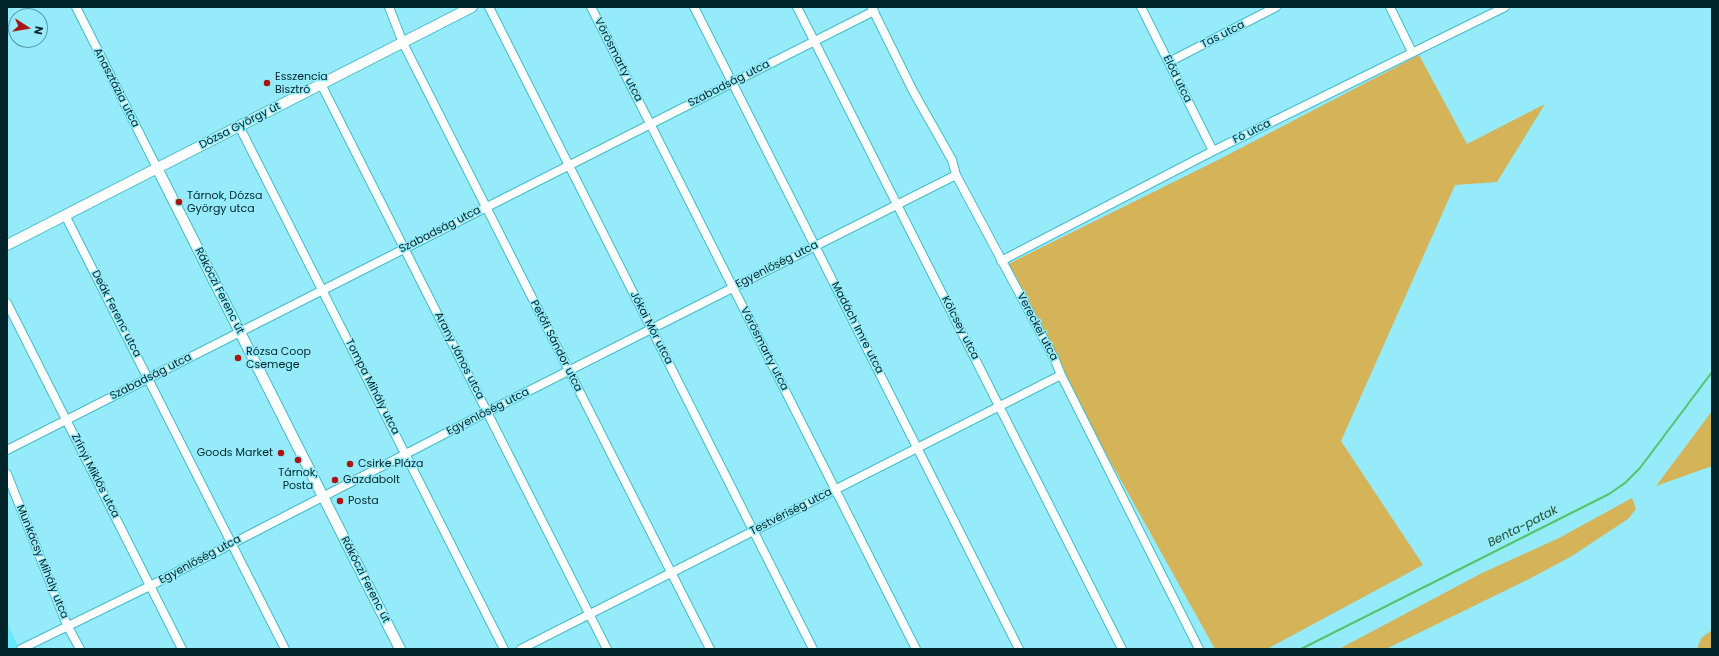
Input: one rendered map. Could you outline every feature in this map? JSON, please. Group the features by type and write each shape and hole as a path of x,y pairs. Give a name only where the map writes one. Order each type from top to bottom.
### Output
{"street":[{"name":"Anasztázia utca","path":"76,7 157,168"},
{"name":"Petőfi Sándor utca","path":"389,7 403,42 710,649"},
{"name":"Dózsa György út","path":"7,245 472,7"},
{"name":"Jókai Mór utca","path":"488,7 813,649"},
{"name":"Vörösmarty utca","path":"591,7 916,649"},
{"name":"Madách Imre utca","path":"694,7 1019,649"},
{"name":"Kölcsey utca","path":"798,7 1122,649"},
{"name":"Előd utca","path":"1141,7 1213,151"},
{"name":"Tas utca","path":"1169,62 1262,10 1276,7"},
{"path":"1390,7 1412,52"},
{"name":"Fő utca","path":"1001,261 1213,151 1505,7"},
{"name":"Szabadság utca","path":"7,450 732,83 873,9"},
{"name":"Vereckei utca","path":"873,9 913,91 952,160 956,175 1055,360 1061,375 1199,649"},
{"name":"Arany János utca","path":"322,84 607,649"},
{"name":"Tompa Mihály utca","path":"239,126 504,649"},
{"name":"Rákóczi Ferenc út","path":"157,168 400,649"},
{"name":"Egyenlőség utca","path":"20,649 150,586 487,412 956,175"},
{"name":"Deák Ferenc utca","path":"66,215 285,649"},
{"name":"Zrínyi Miklós utca","path":"7,303 182,649"},
{"name":"Testvériség utca","path":"521,649 1061,375"},
{"name":"Munkácsy Mihály utca","path":"7,474 67,625 80,649"}],"shaded area":[{"path":"1419,55 1467,144 1545,104 1497,182 1455,185 1341,441 1423,565 1267,649 1215,649 1002,267 1216,161"},
{"path":"1712,411 1712,466 1656,486"},
{"path":"1632,498 1636,509 1628,519 1572,556 1531,578 1386,649 1339,649 1482,573 1559,538"},
{"path":"7,622 19,649 7,649"},
{"path":"1712,630 1712,649 1697,649 1701,638"}],"waterway":[{"name":"Benta-patak","path":"1301,649 1609,494 1625,483 1640,468 1712,372"}],"place":[{"name":"Esszencia Bisztró","path":"267,83"},
{"name":"Tárnok, Dózsa György utca","path":"179,202"},
{"name":"Rózsa Coop Csemege","path":"238,358"},
{"name":"Goods Market","path":"281,453"},
{"name":"Tárnok, Posta","path":"298,460"},
{"name":"Csirke Pláza","path":"350,464"},
{"name":"Gazdabolt","path":"335,480"},
{"name":"Posta","path":"340,501"}]}
